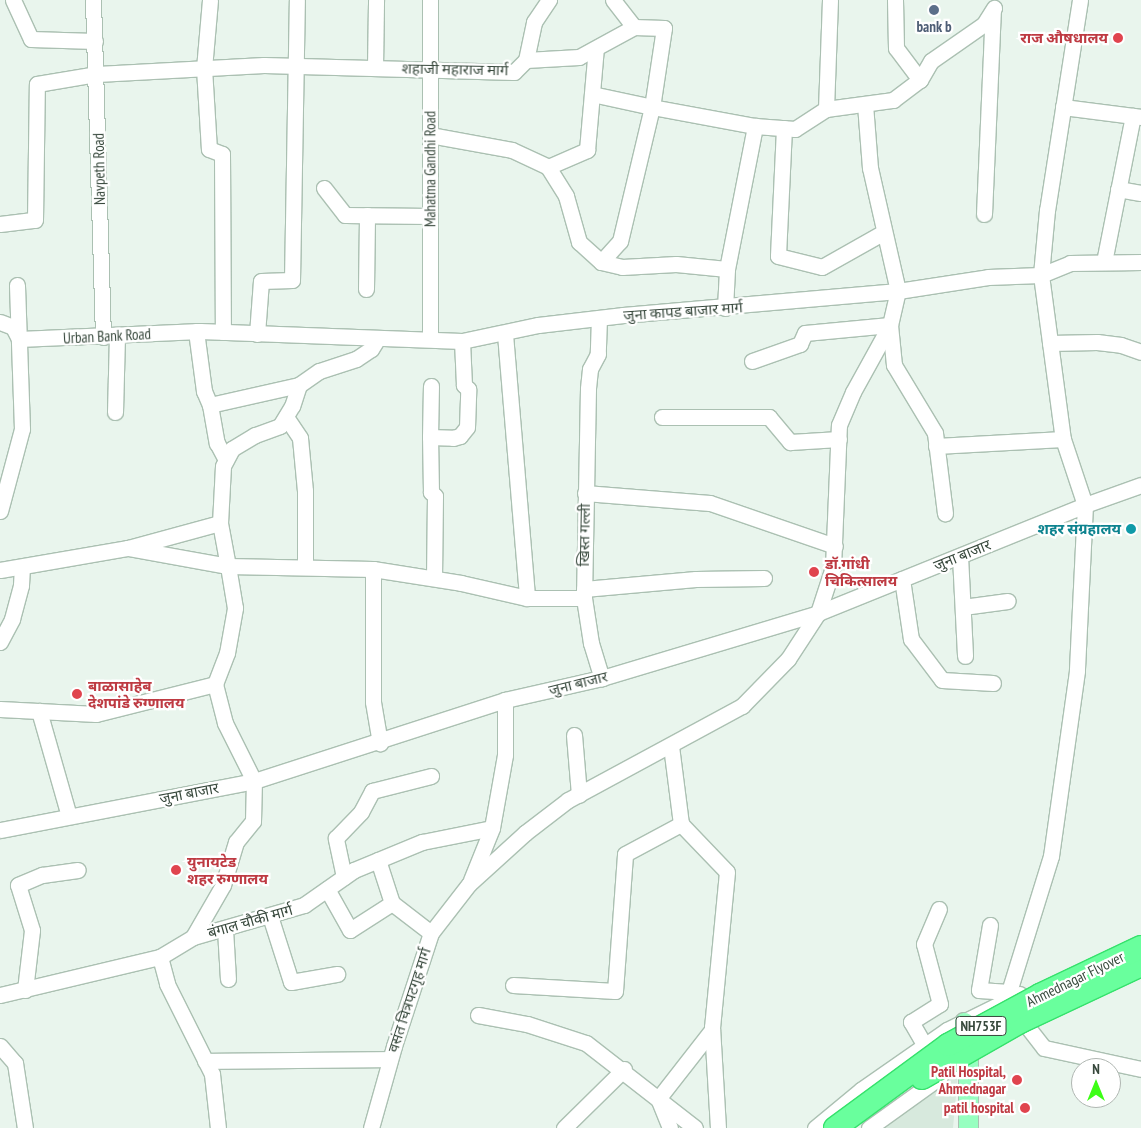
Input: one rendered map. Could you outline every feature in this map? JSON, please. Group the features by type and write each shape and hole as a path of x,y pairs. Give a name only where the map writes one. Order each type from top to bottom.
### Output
{"highway":[{"name":"Ahmednagar Flyover","path":"834,1128 948,1044 1040,994 1141,947"},
{"name":"Ahmednagar Flyover","path":"858,1128 921,1079 987,1040 1020,1022 1141,965"}],"main road":[{"path":"968,1128 975,1054 972,1017"}],"street":[{"path":"13,0 31,39 95,40"},
{"name":"Navpeth Road","path":"93,0 115,412"},
{"path":"210,0 204,68 209,149 222,154 222,332"},
{"path":"257,334 261,280 292,280 297,0"},
{"path":"375,67 376,0"},
{"name":"Mahatma Gandhi Road","path":"430,0 430,338"},
{"path":"526,60 534,22 549,0"},
{"path":"600,262 620,241 652,107 664,28 634,27 613,0"},
{"path":"826,109 830,0"},
{"path":"895,0 896,48 920,80"},
{"path":"1080,0 1047,210 1042,276 1064,439 1085,504 1077,671 1051,856 1010,995 1026,1024 1044,1048 1141,1069"},
{"path":"592,94 755,126 795,129 826,109 893,100 920,80 932,61 984,24 994,4"},
{"path":"984,214 994,4"},
{"name":"शहाजी महाराज मार्ग","path":"0,224 35,220 37,84 97,74 204,68 375,67 514,72 526,60 579,57 634,27"},
{"path":"548,167 587,150 596,48"},
{"path":"469,884 525,833 579,795 742,706 788,659 818,613 833,567 839,425 852,392 890,325 898,291 870,168 865,105"},
{"path":"1063,107 1137,117 1118,189 1104,262"},
{"path":"725,308 726,269 755,126"},
{"path":"784,128 778,256 822,267 884,232"},
{"path":"430,135 512,150 548,167 566,196 579,242 600,262 622,267 676,264 726,269"},
{"path":"324,188 345,215 430,216"},
{"path":"1118,189 1141,193"},
{"path":"366,215 366,290"},
{"name":"जुना कापड बाजार मार्ग","path":"222,332 430,338 462,341 538,326 599,318 898,291 988,277 1042,276 1070,263 1141,262"},
{"path":"0,511 22,429 17,285"},
{"name":"खिस्त गल्ली","path":"599,318 598,354 590,369 588,389 584,493 584,594 591,642 602,678"},
{"path":"0,322 13,327 19,339"},
{"path":"752,361 800,344 805,333 890,325"},
{"path":"890,325 894,365 935,433 945,513"},
{"path":"196,331 204,391 210,405 217,443 226,460"},
{"name":"Urban Bank Road","path":"19,339 110,337 196,331 222,332"},
{"path":"505,334 527,598"},
{"path":"210,405 299,385 320,371 356,359 371,349 378,338"},
{"path":"430,438 453,438 460,436 467,427 468,389 464,385 462,341"},
{"path":"1050,343 1097,342 1121,345 1141,352"},
{"path":"193,937 223,885 236,842 253,821 254,780 225,724 214,684 227,653 235,608 220,523 223,466 232,449 255,435 280,426 286,417 299,385"},
{"path":"431,386 430,438 432,492 435,496 434,578"},
{"path":"286,417 300,438 306,491 306,567"},
{"path":"662,417 769,417 790,442 839,439"},
{"path":"936,446 1064,439"},
{"name":"जुना बाजार","path":"0,830 254,780 380,743 505,700 602,678 818,613 1085,504 1141,485"},
{"path":"584,493 710,503 835,546"},
{"path":"0,570 128,548 220,523"},
{"path":"128,548 228,566 373,569 434,578 527,598 584,594 696,579 764,578"},
{"path":"960,556 965,656"},
{"path":"0,642 12,619 21,585 22,567"},
{"path":"373,569 373,702 380,743"},
{"path":"902,579 911,639 942,680 993,683"},
{"path":"962,607 1008,601"},
{"path":"0,709 96,714 214,684"},
{"path":"469,884 492,828 505,755 505,700"},
{"path":"39,711 69,816"},
{"path":"574,735 579,795"},
{"path":"671,746 681,824 727,872 712,1030 718,1128"},
{"path":"344,877 336,838 361,812 372,791 431,776"},
{"path":"513,985 615,991 625,854 681,824"},
{"name":"बंगाल चौकी मार्ग","path":"0,995 160,957 193,937 304,905 344,877 378,860 422,842 492,828"},
{"path":"378,860 392,903 432,932"},
{"path":"25,990 32,930 18,885 42,875 78,870"},
{"name":"वसंत चित्रपटगृह मार्ग","path":"371,1128 390,1059 432,932 469,884"},
{"path":"327,889 350,930 392,903"},
{"path":"925,1046 911,1022 940,1004 924,944 939,909"},
{"path":"270,916 291,982 337,974"},
{"path":"972,1017 979,990 990,925"},
{"path":"225,929 228,978"},
{"path":"815,1128 861,1090 925,1046 972,1017 1010,995 1141,939"},
{"path":"160,957 167,984 212,1074 218,1128"},
{"path":"869,1128 975,1054 1026,1024 1141,974"},
{"path":"979,990 1010,995"},
{"path":"478,1014 527,1024 586,1043 624,1069 695,1128"},
{"path":"658,1099 712,1030"},
{"path":"0,1046 15,1063 25,1128"},
{"path":"205,1061 390,1059"},
{"path":"564,1128 624,1069"},
{"path":"658,1099 670,1128"}],"shaded area":[{"path":"959,1062 953,1128 875,1128"}],"place":[{"name":"bank b","path":"934,10"},
{"name":"राज औषधालय","path":"1118,38"},
{"name":"शहर संग्रहालय","path":"1131,529"},
{"name":"डॉ.गांधी चिकित्सालय","path":"814,572"},
{"name":"बाळासाहेब देशपांडे रुग्णालय","path":"77,694"},
{"name":"युनायटेड शहर रुग्णालय","path":"176,870"},
{"name":"Patil Hospital, Ahmednagar","path":"1017,1080"},
{"name":"patil hospital","path":"1025,1108"}]}
